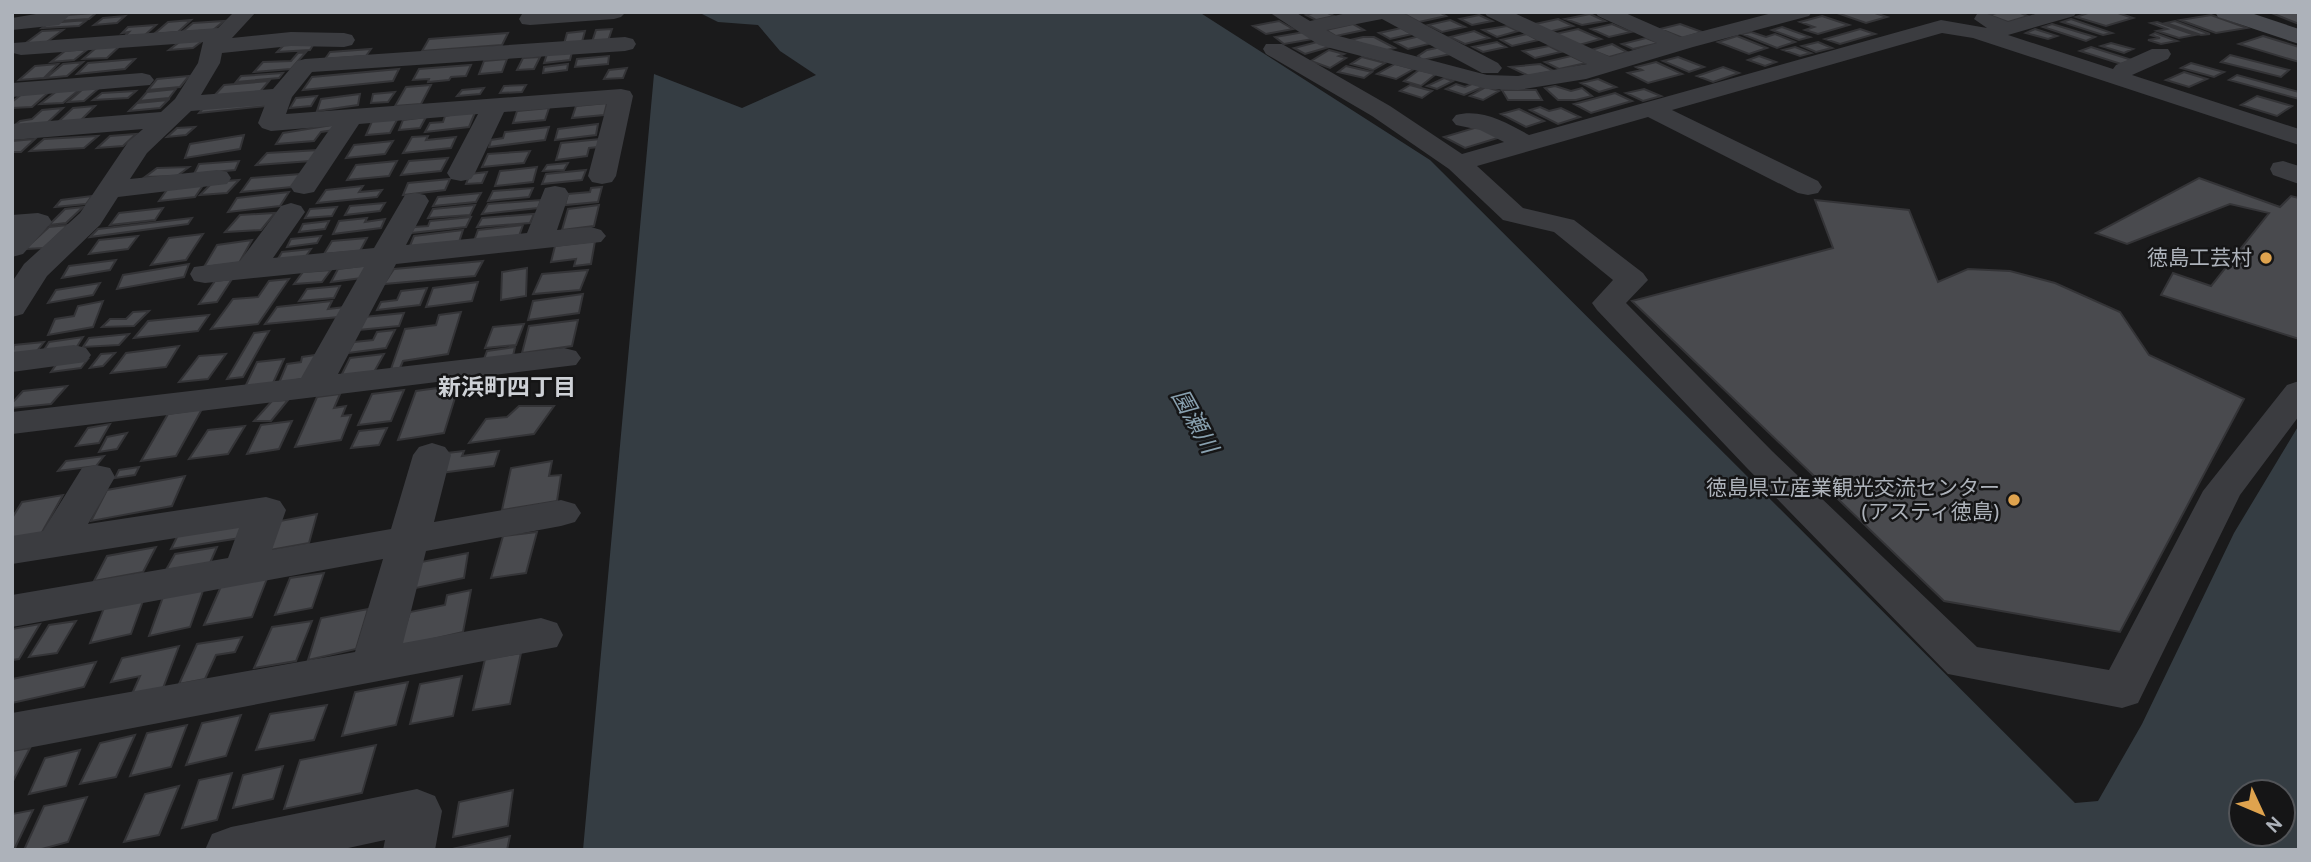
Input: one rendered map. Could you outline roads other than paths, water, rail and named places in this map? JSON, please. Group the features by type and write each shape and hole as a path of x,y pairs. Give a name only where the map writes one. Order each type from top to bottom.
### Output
{"street":[{"path":"12,23 27,12"},
{"path":"12,23 51,20 63,12"},
{"path":"12,307 24,273 102,201 137,148 176,112 217,44 246,12"},
{"path":"1279,12 1327,40 1487,82 1518,83 1578,74 1678,44 1802,12"},
{"path":"1306,28 1385,12 1518,83"},
{"path":"1494,12 1608,65"},
{"path":"1605,12 1678,44"},
{"path":"1719,12 1752,25"},
{"path":"1966,12 2016,36 2200,94 2217,86"},
{"path":"2006,29 2067,12"},
{"path":"2226,12 2299,37"},
{"path":"512,51 532,15 614,13"},
{"path":"303,46 328,21"},
{"path":"1458,163 1931,27 1947,26 1977,32 2299,137"},
{"path":"217,44 275,30"},
{"path":"21,48 217,44 303,46 344,40"},
{"path":"602,176 621,96 561,91 351,117 271,123 280,96 305,66 625,44"},
{"path":"1274,49 1381,111 1458,163 1513,214 1564,226 1632,280 1608,303 1759,459 1964,662 2122,690 2222,491 2299,392"},
{"path":"2124,70 2160,54"},
{"path":"399,83 417,58"},
{"path":"12,90 142,80"},
{"path":"12,132 280,96"},
{"path":"461,173 492,98"},
{"path":"1649,108 1808,187"},
{"path":"249,270 351,117"},
{"path":"1465,120 1486,123 1526,143"},
{"path":"102,201 217,178"},
{"path":"539,242 555,194"},
{"path":"102,201 168,204"},
{"path":"314,387 415,201"},
{"path":"12,224 38,222 12,248"},
{"path":"205,274 591,236"},
{"path":"12,362 74,355"},
{"path":"12,423 564,358"},
{"path":"374,666 432,455"},
{"path":"56,543 96,477"},
{"path":"12,550 266,510 244,570"},
{"path":"12,611 561,513"},
{"path":"12,732 541,635"},
{"path":"231,850 417,811 409,850"}],"water":[{"name":"園瀬川","path":"698,12 1199,12 1430,160 2075,803 2098,801 2142,724 2234,533 2299,425 2299,850 583,850 654,74 742,108 816,75 780,51 758,25 718,22"}],"place":[{"name":"徳島工芸村","path":"2266,258"},
{"name":"徳島県立産業観光交流センター (アスティ徳島)","path":"2014,500"}],"district":[{"name":"新浜町四丁目","path":"507,387"}]}
